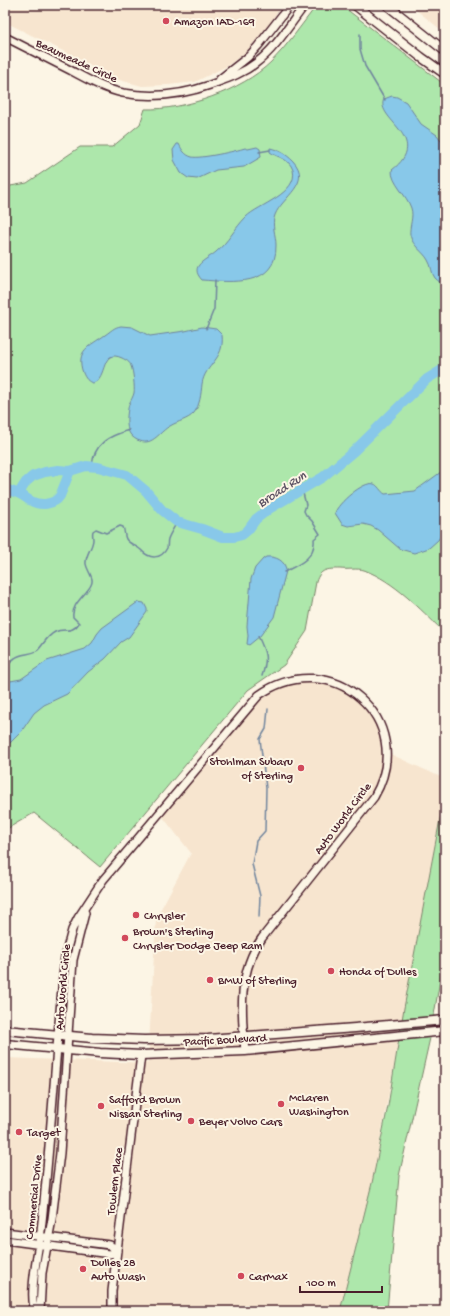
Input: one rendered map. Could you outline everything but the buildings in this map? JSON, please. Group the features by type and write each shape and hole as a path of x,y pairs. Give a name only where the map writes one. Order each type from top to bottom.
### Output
{"main road":[{"path":"355,5 445,74"},
{"path":"387,5 445,51"},
{"name":"Pacific Boulevard","path":"5,1030 58,1036 144,1040 244,1037 443,1020"},
{"name":"Pacific Boulevard","path":"5,1044 141,1055 246,1051 442,1032"}],"street":[{"name":"Beaumeade Circle","path":"211,84 248,57 290,5"},
{"name":"Beaumeade Circle","path":"5,37 93,82 123,93 158,96 173,95 235,76 256,63 270,50 305,5"},
{"name":"Auto World Circle","path":"58,1036 64,969 69,941 78,918 103,880 259,695 278,684 294,679 311,678 334,682 358,696 370,708 375,716 383,734 386,752 386,762 382,780 374,797 262,938 252,954 246,973 242,994 246,1051"},
{"name":"Auto World Circle","path":"68,1050 73,960 87,904"},
{"name":"Commercial Drive","path":"36,1311 33,1308 32,1298 48,1162 58,1036"},
{"name":"Commercial Drive","path":"40,1311 42,1273 49,1237 57,1176 68,1050"},
{"name":"Towlern Place","path":"112,1311 112,1291 116,1251 141,1055"},
{"path":"5,1232 110,1245 116,1251 110,1254 5,1240"}],"shaded area":[{"path":"5,5 282,5 268,26 246,52 227,66 195,82 142,86 112,78 69,54 5,22"},
{"path":"410,5 445,5 445,33"},
{"path":"294,679 327,680 358,696 380,725 386,752 445,779 445,794 372,1183 340,1311 5,1311 5,1058 148,1063 156,918 191,853 159,812 253,702"}],"green space":[{"path":"317,5 341,5 445,85 445,629 442,630 406,596 386,581 375,575 359,569 331,569 322,572 316,582 307,631 284,665 248,690 100,867 34,813 5,830 5,187 27,183 80,147 112,147 140,124 145,109 177,106 195,102 212,97 244,82 271,62 289,42"},
{"path":"445,793 445,951 430,1038 399,1176 387,1311 340,1311 372,1183 388,1106 404,1008"}],"water":[{"path":"392,96 406,102 421,124 437,135 445,145 445,285 435,278 428,260 411,239 411,208 392,175 392,170 403,159 407,148 405,139 400,130 387,114 383,106 384,99"},
{"path":"177,144 179,144 186,154 192,157 210,156 245,148 248,149 257,147 260,149 261,157 244,167 216,170 197,179 188,178 181,173 174,160 173,150"},
{"path":"270,148 288,156 298,169 300,176 294,190 275,215 274,226 276,245 274,259 269,269 261,275 238,281 202,280 198,275 197,270 200,263 220,248 246,217 276,198 290,185 293,178 293,170 291,166 286,161 270,152"},
{"path":"116,327 132,327 150,336 202,327 216,329 222,335 221,350 204,377 199,403 194,413 166,428 153,440 145,442 134,438 128,431 127,427 128,407 134,394 134,383 129,362 115,356 110,357 107,360 101,376 93,383 86,378 81,365 82,354 89,346"},
{"path":"445,467 445,529 438,540 429,548 414,553 400,549 378,530 371,526 363,524 348,526 342,524 335,513 346,499 364,486 374,484 385,494 415,491 441,472"},
{"path":"266,557 273,557 280,560 286,567 286,571 274,617 260,636 249,645 247,644 247,626 251,579 255,568"},
{"path":"138,602 144,603 147,612 129,637 121,642 105,659 88,672 67,694 44,705 34,713 21,732 9,744 5,753 5,682 21,679 47,661 85,649 92,643 102,628"}],"waterway":[{"path":"360,34 360,49 365,66 385,100"},
{"path":"259,152 270,150"},
{"path":"206,329 214,309 215,280"},
{"name":"Broad Run","path":"19,493 26,482 33,476 45,472 58,470 70,471 86,466 98,467 127,475 146,491 162,510 177,522 223,537 242,535 248,530 256,519 269,509 323,477 354,451 427,379 445,368"},
{"path":"92,466 93,458 99,446 109,438 129,430"},
{"name":"Broad Run","path":"5,489 20,494 38,504 51,503 60,496 70,471"},
{"path":"284,572 305,560 309,556 314,546 314,539 320,534 304,511 306,505 302,489"},
{"path":"5,669 17,656 33,653 38,650 47,638 55,632 71,630 79,623 73,617 73,612 76,604 89,589 92,582 86,561 93,540 93,531 96,529 106,533 120,526 123,527 127,541 144,553 155,557 162,555 167,548 169,537 177,522"},
{"path":"258,636 265,656 265,665 262,676"},
{"path":"259,917 260,896 252,864 256,841 265,831 266,788 260,739 266,729 268,709"}],"place":[{"name":"Amazon IAD-169","path":"166,21"},
{"name":"Stohlman Subaru of Sterling","path":"301,768"},
{"name":"Chrysler","path":"136,915"},
{"name":"Brown's Sterling Chrysler Dodge Jeep Ram","path":"125,938"},
{"name":"Honda of Dulles","path":"331,971"},
{"name":"BMW of Sterling","path":"210,980"},
{"name":"McLaren Washington","path":"281,1104"},
{"name":"Safford Brown Nissan Sterling","path":"101,1106"},
{"name":"Beyer Volvo Cars","path":"191,1121"},
{"name":"Target","path":"19,1132"},
{"name":"Dulles 28 Auto Wash","path":"83,1269"},
{"name":"CarMax","path":"241,1276"}]}
